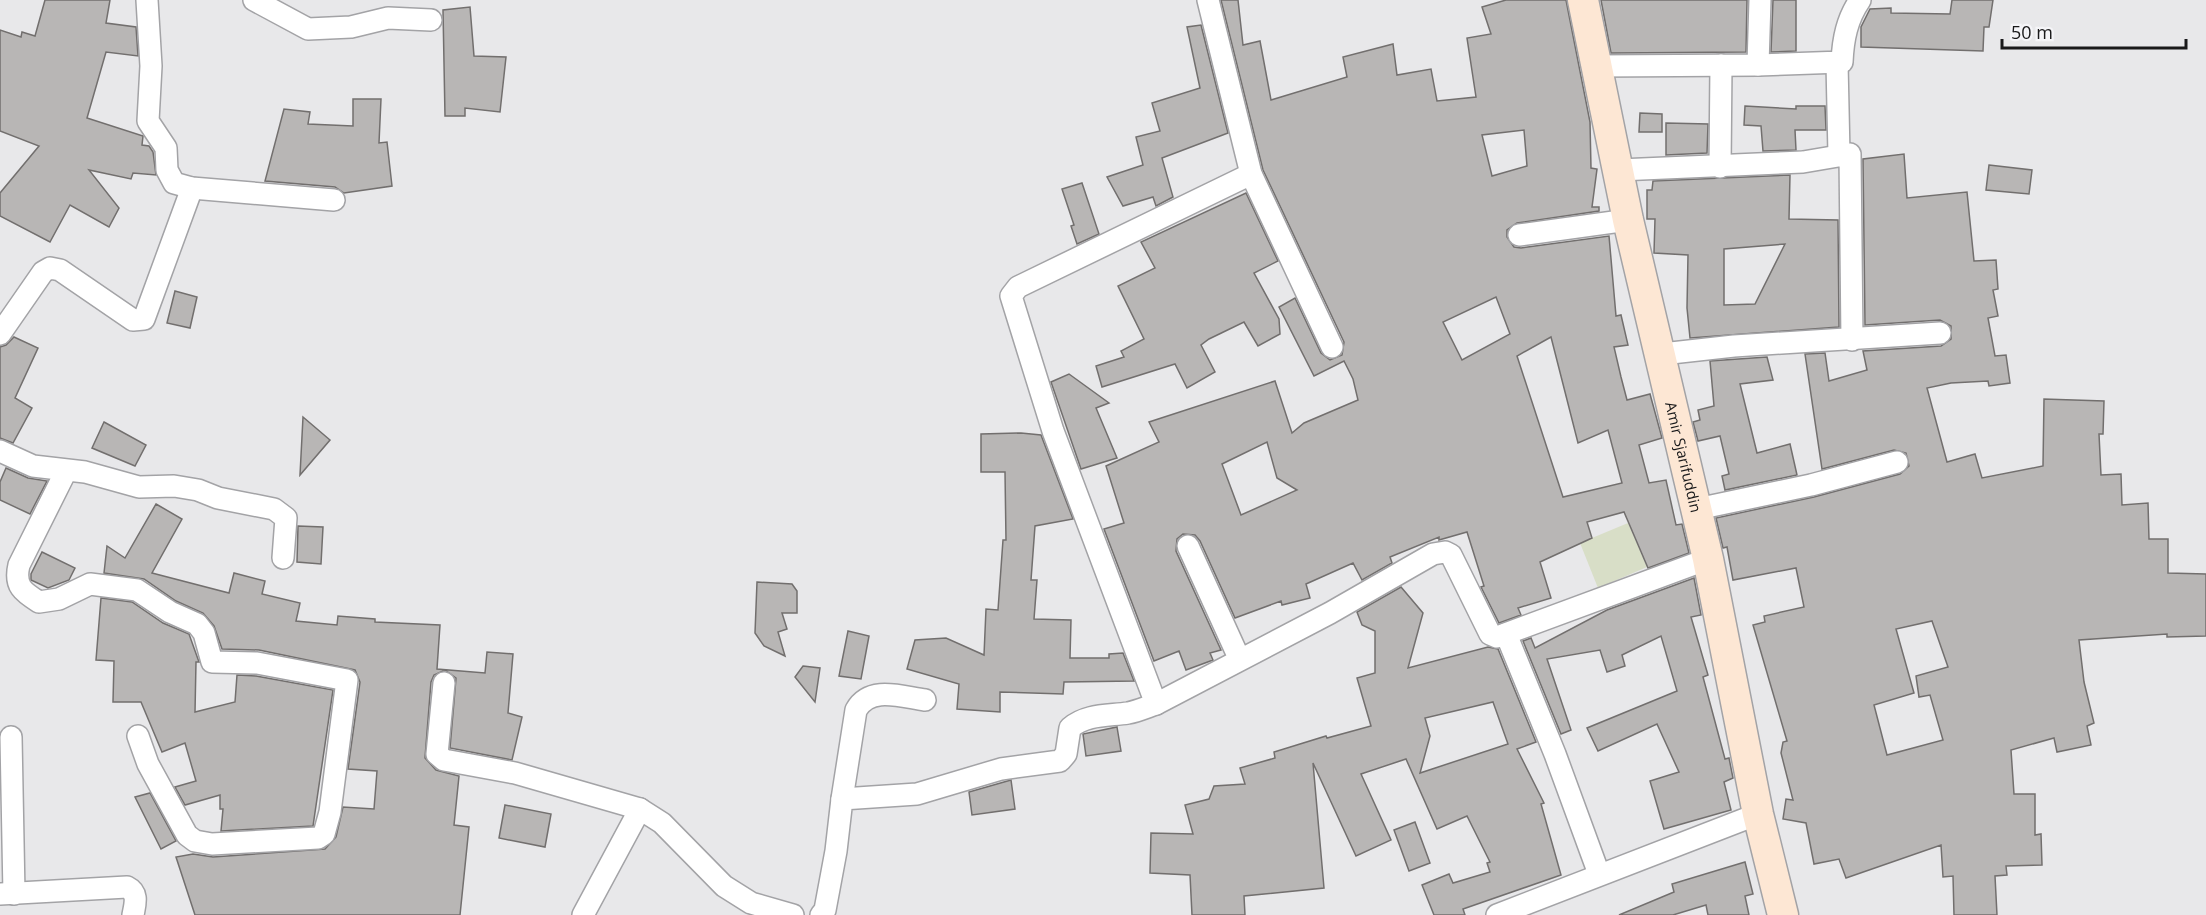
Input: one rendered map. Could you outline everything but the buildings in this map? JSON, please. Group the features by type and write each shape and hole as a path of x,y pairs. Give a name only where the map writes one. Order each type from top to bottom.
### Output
{"main road":[{"name":"Amir Sjarifuddin","path":"1583,0 1628,219 1662,354 1708,559 1758,814 1783,915"}],"street":[{"path":"147,0 151,66 148,121 166,148 170,177 174,183 192,188 334,200"},
{"path":"254,0 308,29 336,30 388,18 430,20"},
{"path":"1208,0 1251,174 1332,347"},
{"path":"1758,64 1760,0"},
{"path":"1597,66 1842,62 1845,32 1851,14 1860,0"},
{"path":"1837,63 1839,155"},
{"path":"1720,167 1721,65"},
{"path":"1619,170 1803,162 1850,154 1852,340"},
{"path":"1156,704 1053,430 1011,296 1018,287 1251,174"},
{"path":"0,334 43,272 51,268 60,270 133,320 144,319 192,188"},
{"path":"1519,235 1628,219"},
{"path":"1662,354 1734,346 1940,333"},
{"path":"0,452 33,465 85,472 139,487 174,486 198,490 218,498 274,509 286,518 283,558"},
{"path":"1697,509 1811,485 1897,462"},
{"path":"66,471 19,565 17,579 20,590 39,602 59,599 90,584 137,590 170,612 196,624 204,633 212,662 257,663 347,680 330,812 324,834 318,838 212,844 195,841 187,835 148,764 138,736"},
{"path":"1188,546 1239,658"},
{"path":"842,799 917,794 1000,769 1051,763 1064,758 1070,728 1076,722 1086,718 1131,712 1156,704 1239,658 1330,613 1439,552 1450,555 1490,634 1497,637 1708,559"},
{"path":"1506,634 1556,754 1599,874"},
{"path":"444,683 437,754 444,760 515,773 640,809 662,823 731,891 751,903 793,915"},
{"path":"821,915 825,910 836,851 856,710 861,702 879,694 926,700"},
{"path":"11,737 7,894 127,887 134,892 136,898 133,915"},
{"path":"583,915 640,809"},
{"path":"1497,915 1758,814"}],"green space":[{"path":"1628,523 1647,567 1598,588 1580,543"}]}
